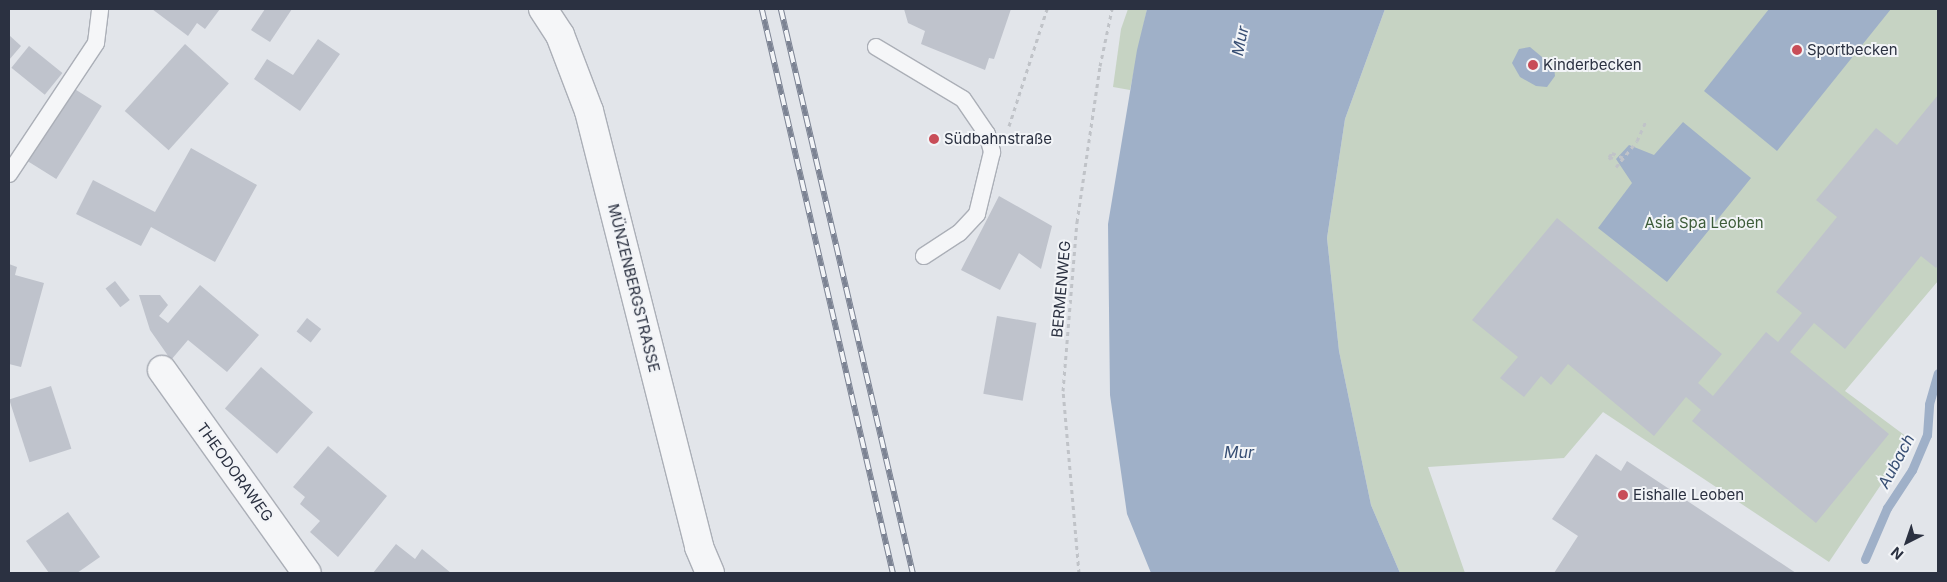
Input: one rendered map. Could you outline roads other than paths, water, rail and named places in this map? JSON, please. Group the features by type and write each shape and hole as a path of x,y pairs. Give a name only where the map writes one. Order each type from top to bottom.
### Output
{"street":[{"name":"MÜNZENBERGSTRASSE","path":"543,9 560,35 589,111 699,548 710,573"},
{"name":"THEODORAWEG","path":"162,370 307,573"}],"lane":[{"path":"9,174 96,43 100,9"},
{"path":"876,48 963,99 987,134 992,152 977,214 959,233 924,256"}],"water":[{"name":"Mur","path":"1147,9 1385,9 1345,119 1327,238 1339,351 1371,505 1400,573 1151,573 1127,514 1110,395 1108,224 1137,50"},
{"name":"Sportbecken","path":"1769,9 1891,9 1777,151 1704,91"},
{"name":"Kinderbecken","path":"1530,47 1554,67 1555,76 1547,87 1536,86 1520,77 1512,63 1519,49"},
{"path":"1683,122 1751,178 1667,282 1598,228 1632,183 1616,159 1629,145 1654,155"}],"waterway":[{"name":"Aubach","path":"1865,559 1887,508 1912,470 1927,435 1929,404 1938,373"}],"railway":[{"path":"762,9 893,573"},
{"path":"781,9 913,573"}],"place":[{"name":"Sportbecken","path":"1797,50"},
{"name":"Kinderbecken","path":"1533,65"},
{"name":"Südbahnstraße","path":"934,139"},
{"name":"Eishalle Leoben","path":"1623,495"}],"park label":[{"name":"Asia Spa Leoben","path":"1704,223"}]}
